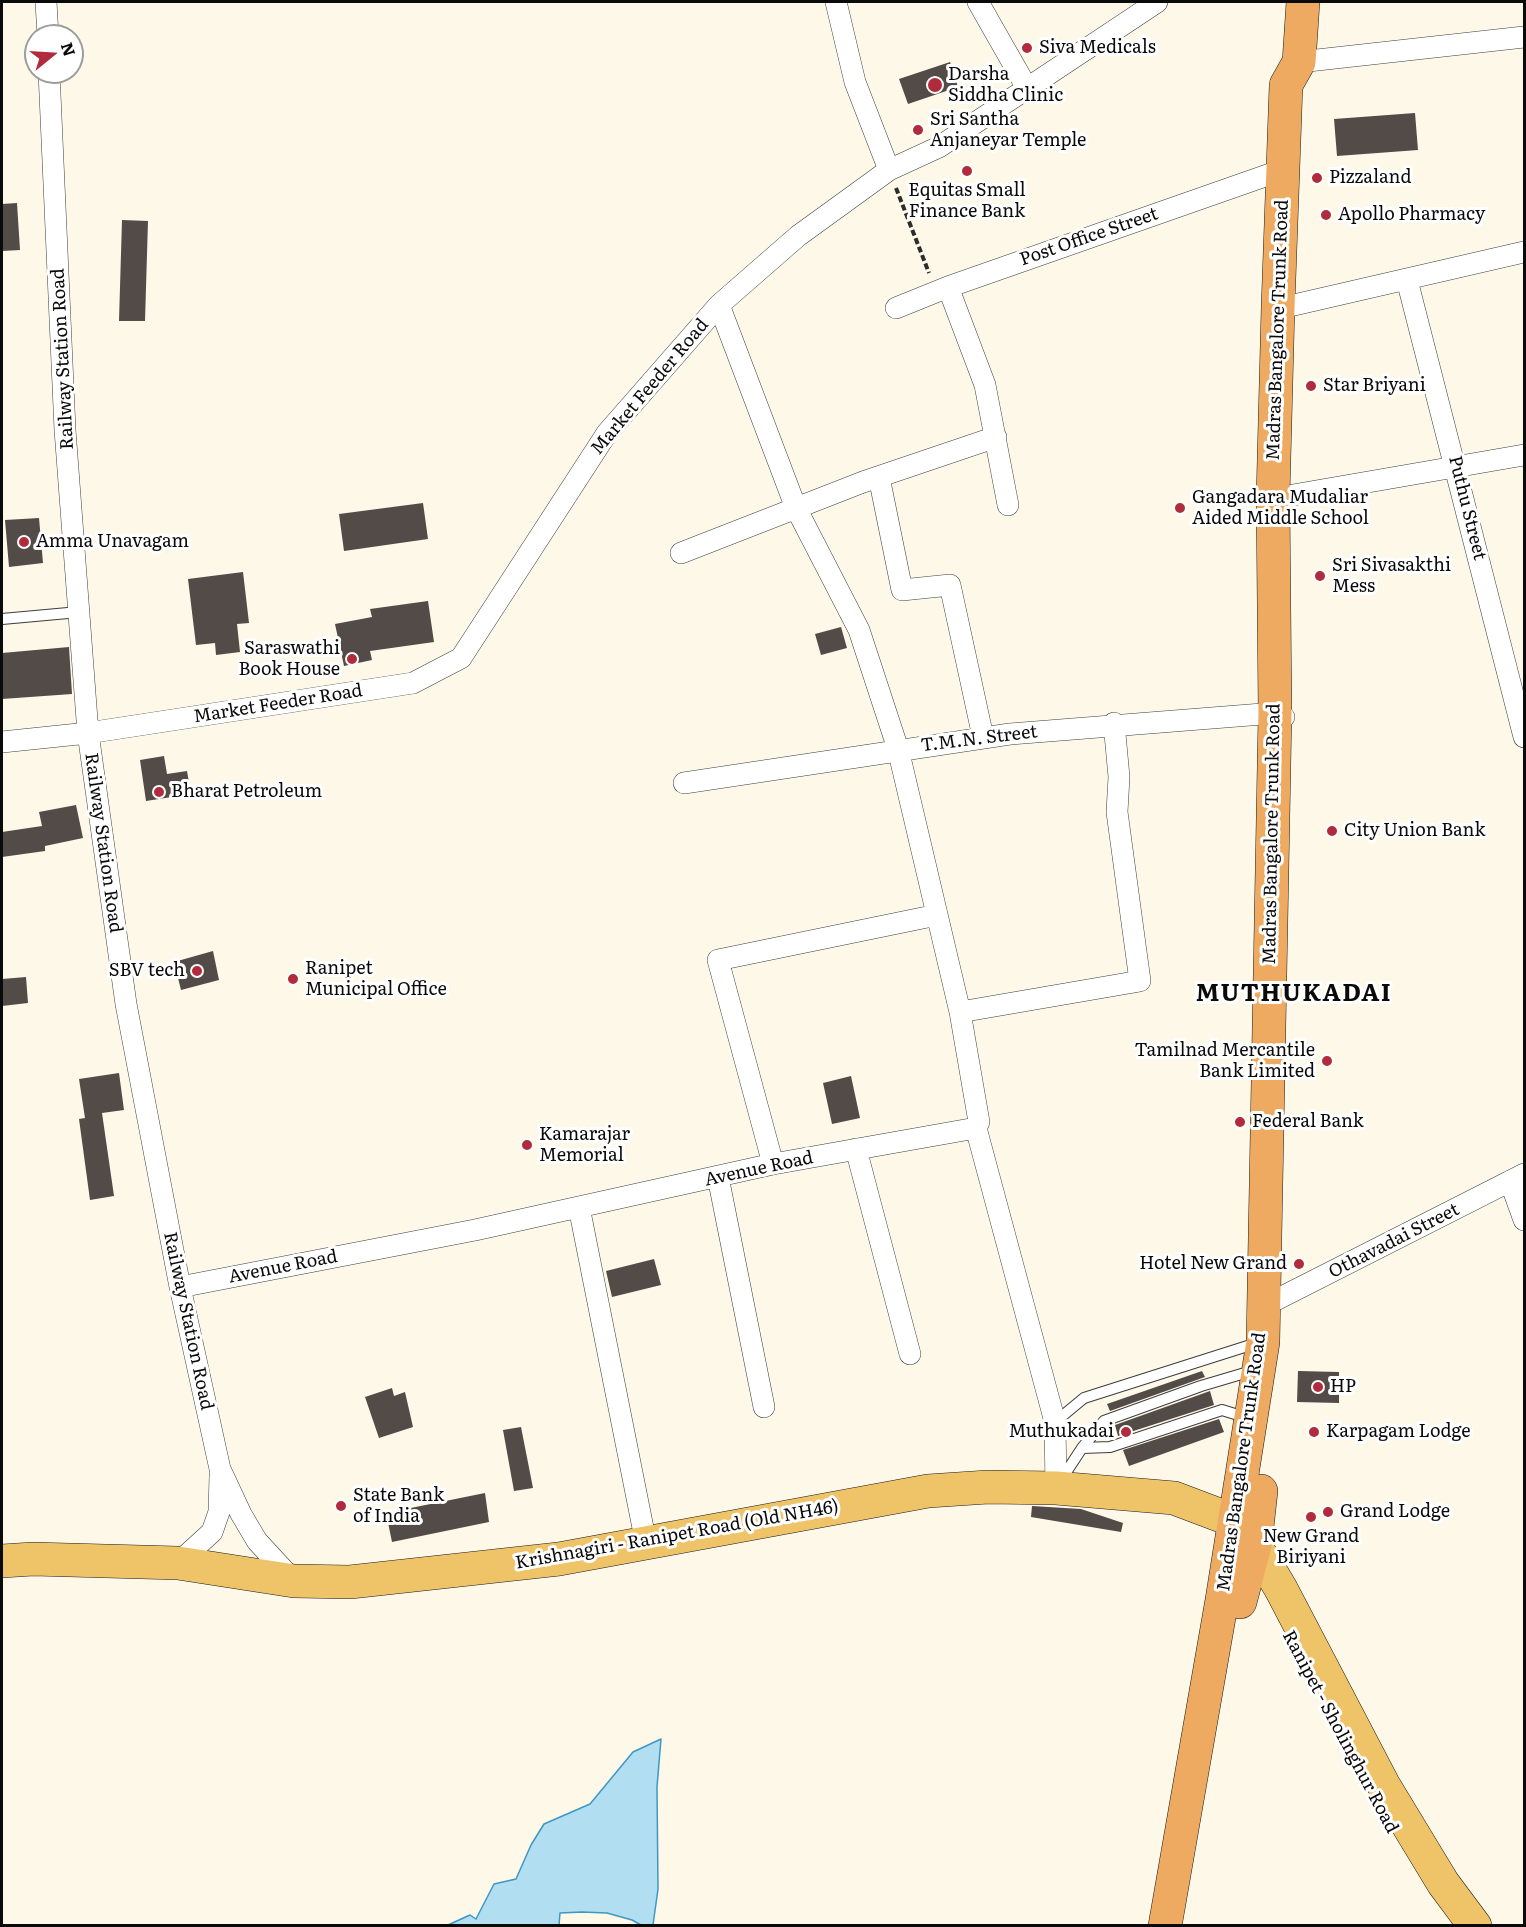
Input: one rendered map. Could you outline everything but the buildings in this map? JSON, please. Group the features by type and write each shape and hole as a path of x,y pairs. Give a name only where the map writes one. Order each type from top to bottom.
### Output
{"highway":[{"name":"Madras Bangalore Trunk Road","path":"1165,1926 1222,1600 1241,1547 1250,1418 1272,1303 1284,546 1293,495 1282,170 1286,85 1299,62 1303,2"},
{"name":"Madras Bangalore Trunk Road","path":"1284,546 1273,497 1286,306 1309,84 1299,62"},
{"path":"1179,1926 1241,1547 1276,1367 1272,1303"}],"main road":[{"name":"Krishnagiri - Ranipet Road (Old NH46)","path":"2,1561 33,1558 178,1563 294,1581 350,1582 559,1559 928,1491 987,1486 1056,1488 1174,1498 1241,1547"},
{"name":"Ranipet - Sholinghur Road","path":"1241,1547 1303,1660 1338,1735 1401,1847 1454,1926"},
{"path":"1241,1547 1281,1589 1383,1784 1443,1883 1475,1926"}],"street":[{"path":"46,2 47,24"},
{"path":"836,2 855,82 890,170"},
{"path":"978,2 1027,88"},
{"name":"Market Feeder Road","path":"2,742 88,733 413,683 461,658 607,433 719,304 798,236 890,170 939,147 1156,2"},
{"path":"1299,62 1524,37"},
{"name":"Railway Station Road","path":"50,84 65,430 88,733 126,1004 180,1287 220,1469 241,1515 257,1540 294,1581"},
{"name":"Post Office Street","path":"896,308 942,289 1282,170"},
{"path":"1286,306 1524,252"},
{"name":"Puthu Street","path":"1407,280 1457,467 1524,737"},
{"path":"942,289 985,385 1008,504"},
{"path":"719,304 796,508 859,630 898,750 960,1012 979,1122 976,1128 1055,1422 1056,1488"},
{"path":"681,553 879,477 996,437"},
{"path":"1293,495 1524,456"},
{"path":"879,477 902,590 950,585 983,737"},
{"name":"T.M.N. Street","path":"684,783 983,737 1114,723 1282,716"},
{"path":"960,1012 1140,981 1117,812 1119,777 1114,723"},
{"path":"773,1164 718,960 937,915"},
{"name":"Avenue Road","path":"180,1287 475,1230 773,1164 976,1128"},
{"path":"856,1149 910,1354"},
{"path":"718,1177 764,1407"},
{"path":"1517,1177 1524,1220"},
{"name":"Othavadai Street","path":"1272,1303 1517,1177"},
{"path":"579,1207 645,1543"},
{"path":"178,1563 212,1532 219,1512 220,1469"}],"lane":[{"path":"2,619 79,612"},
{"path":"1055,1422 1084,1398 1261,1355"},
{"path":"1056,1488 1082,1448 1104,1421 1201,1386 1261,1355"},
{"path":"1082,1448 1110,1447 1222,1410 1250,1418"}],"path":[{"path":"890,170 942,289"}],"water":[{"path":"661,1739 657,1787 658,1889 653,1925 641,1925 607,1913 582,1912 560,1913 559,1925 448,1925 470,1915 476,1919 494,1884 516,1879 531,1845 544,1824 590,1804 633,1752"}],"place":[{"name":"Siva Medicals","path":"1027,48"},
{"name":"Darsha Siddha Clinic","path":"935,85"},
{"name":"Sri Santha Anjaneyar Temple","path":"918,130"},
{"name":"Equitas Small Finance Bank","path":"967,171"},
{"name":"Pizzaland","path":"1317,178"},
{"name":"Apollo Pharmacy","path":"1326,215"},
{"name":"Star Briyani","path":"1311,386"},
{"name":"Gangadara Mudaliar Aided Middle School","path":"1180,508"},
{"name":"Amma Unavagam","path":"24,542"},
{"name":"Sri Sivasakthi Mess","path":"1320,576"},
{"name":"Saraswathi Book House","path":"352,659"},
{"name":"Bharat Petroleum","path":"159,792"},
{"name":"City Union Bank","path":"1332,831"},
{"name":"SBV tech","path":"197,971"},
{"name":"Ranipet Municipal Office","path":"293,979"},
{"name":"Tamilnad Mercantile Bank Limited","path":"1327,1061"},
{"name":"Federal Bank","path":"1240,1122"},
{"name":"Kamarajar Memorial","path":"527,1145"},
{"name":"Hotel New Grand","path":"1299,1264"},
{"name":"HP","path":"1318,1387"},
{"name":"Muthukadai","path":"1126,1432"},
{"name":"Karpagam Lodge","path":"1314,1432"},
{"name":"State Bank of India","path":"341,1506"},
{"name":"Grand Lodge","path":"1328,1512"},
{"name":"New Grand Biriyani","path":"1311,1517"}],"district":[{"name":"MUTHUKADAI","path":"1294,994"}]}
